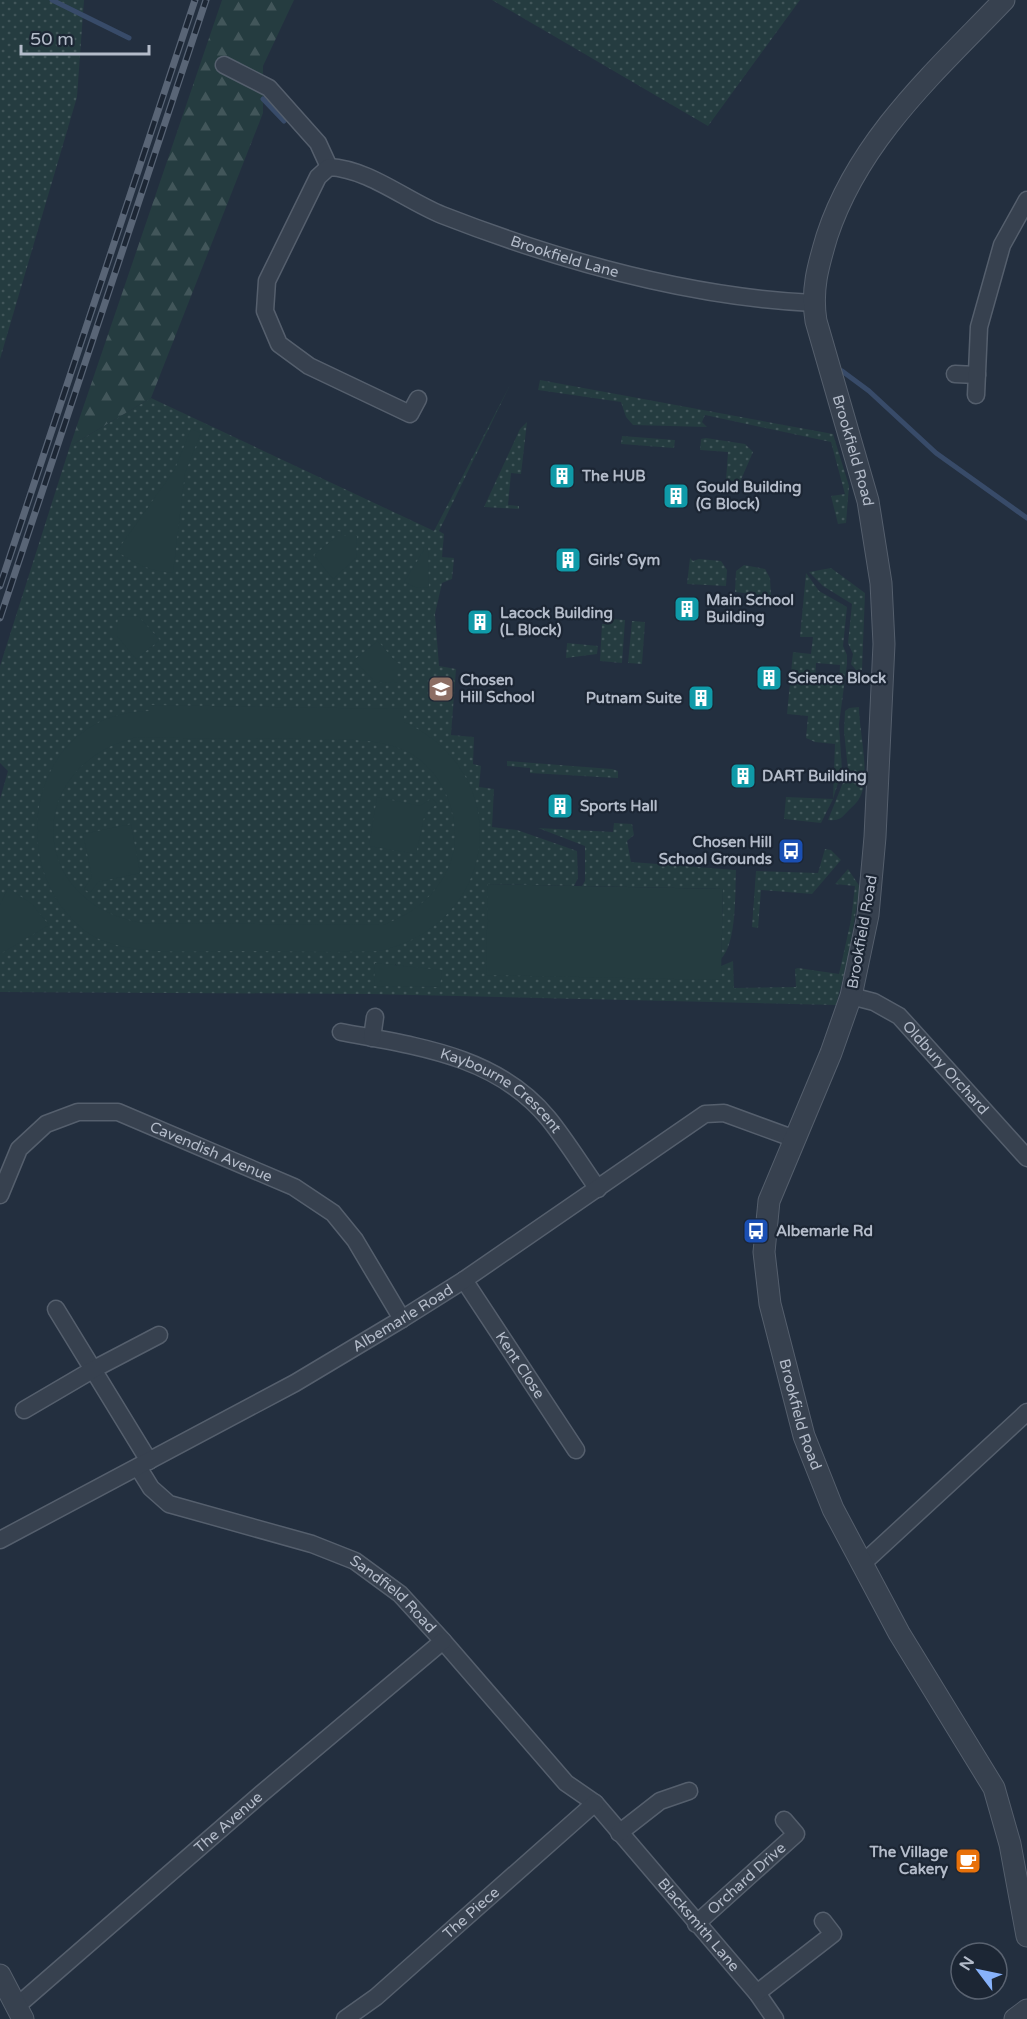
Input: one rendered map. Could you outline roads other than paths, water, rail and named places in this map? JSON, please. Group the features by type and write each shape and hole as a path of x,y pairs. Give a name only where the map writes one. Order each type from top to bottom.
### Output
{"street":[{"name":"Brookfield Road","path":"1004,0 912,95 871,146 850,180 830,228 815,273 813,303 826,360 868,501 878,553 884,611 873,876 861,957 851,996 837,1038 769,1201 764,1252 770,1304 804,1436 833,1509 898,1633 994,1788 1010,1844 1027,1936"},
{"path":"224,66 269,88 318,143 329,167 318,177 267,281 265,311 279,344 309,366 410,414 418,399"},
{"name":"Brookfield Lane","path":"329,167 347,168 440,214 571,260 713,293 765,301 813,303"},
{"path":"976,395 979,327 1002,245 1027,200"},
{"path":"955,374 977,375"},
{"name":"Oldbury Orchard","path":"851,996 874,1002 898,1016 1027,1158"},
{"path":"372,1038 375,1017"},
{"name":"Kaybourne Crescent","path":"341,1032 424,1047 471,1062 511,1086 546,1116 598,1188"},
{"name":"Cavendish Avenue","path":"0,1195 19,1149 45,1124 78,1112 118,1112 294,1187 333,1213 355,1240 402,1319"},
{"name":"Albemarle Road","path":"0,1540 295,1383 402,1319 464,1280 705,1114 724,1113 795,1139"},
{"name":"Kent Close","path":"464,1280 576,1450"},
{"name":"Sandfield Road","path":"56,1309 94,1369 144,1464 151,1488 169,1504 312,1544 355,1561 400,1594 566,1783 596,1803"},
{"path":"24,1410 94,1369 159,1335"},
{"path":"861,1564 1027,1412"},
{"name":"The Avenue","path":"20,2013 252,1802 443,1641"},
{"path":"619,1833 660,1801 689,1791"},
{"name":"Blacksmith Lane","path":"596,1803 757,1994 775,2019"},
{"name":"The Piece","path":"345,2019 385,1989 596,1803"},
{"name":"Orchard Drive","path":"696,1924 800,1839 784,1820"},
{"path":"757,1994 828,1927 843,1948"},
{"path":"0,1975 20,2013"},
{"path":"1015,2019 1027,2010"}],"waterway":[{"path":"52,0 129,38"},
{"path":"263,99 284,121"},
{"path":"842,371 869,391 936,453 1027,518"}],"railway":[{"path":"0,586 195,0"},
{"path":"0,618 206,0"}],"place":[{"name":"The HUB","path":"562,476"},
{"name":"Gould Building (G Block)","path":"676,496"},
{"name":"Girls' Gym","path":"568,560"},
{"name":"Main School Building","path":"687,609"},
{"name":"Lacock Building (L Block)","path":"480,622"},
{"name":"Science Block","path":"769,678"},
{"name":"Chosen Hill School","path":"441,689"},
{"name":"Putnam Suite","path":"701,698"},
{"name":"DART Building","path":"743,776"},
{"name":"Sports Hall","path":"560,806"},
{"name":"Chosen Hill School Grounds","path":"791,851"},
{"name":"Albemarle Rd","path":"756,1231"},
{"name":"The Village Cakery","path":"968,1861"}]}
